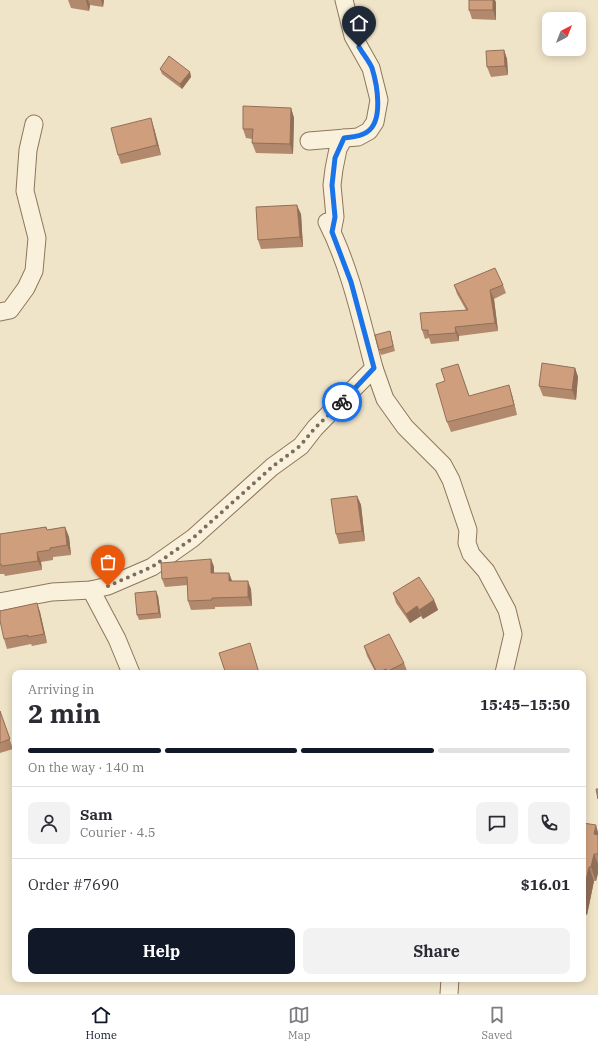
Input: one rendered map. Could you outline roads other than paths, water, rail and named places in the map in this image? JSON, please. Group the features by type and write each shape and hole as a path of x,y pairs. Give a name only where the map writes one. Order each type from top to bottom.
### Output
{"street":[{"path":"309,141 358,137 369,131 375,122 379,100 371,68 353,36 344,0"},
{"path":"0,312 10,310 26,288 34,271 37,238 25,191 28,150 34,124"},
{"path":"344,138 335,158 332,185 335,217 329,227 351,282 374,368 385,400 404,427 443,465 451,480 468,530 467,543 471,554 486,571 507,610 513,634 505,670"},
{"path":"0,602 52,592 91,590 108,586 152,567 193,538 272,467 300,446 315,428 374,368"},
{"path":"91,590 117,640 130,670"},
{"path":"449,994 450,982"}]}
